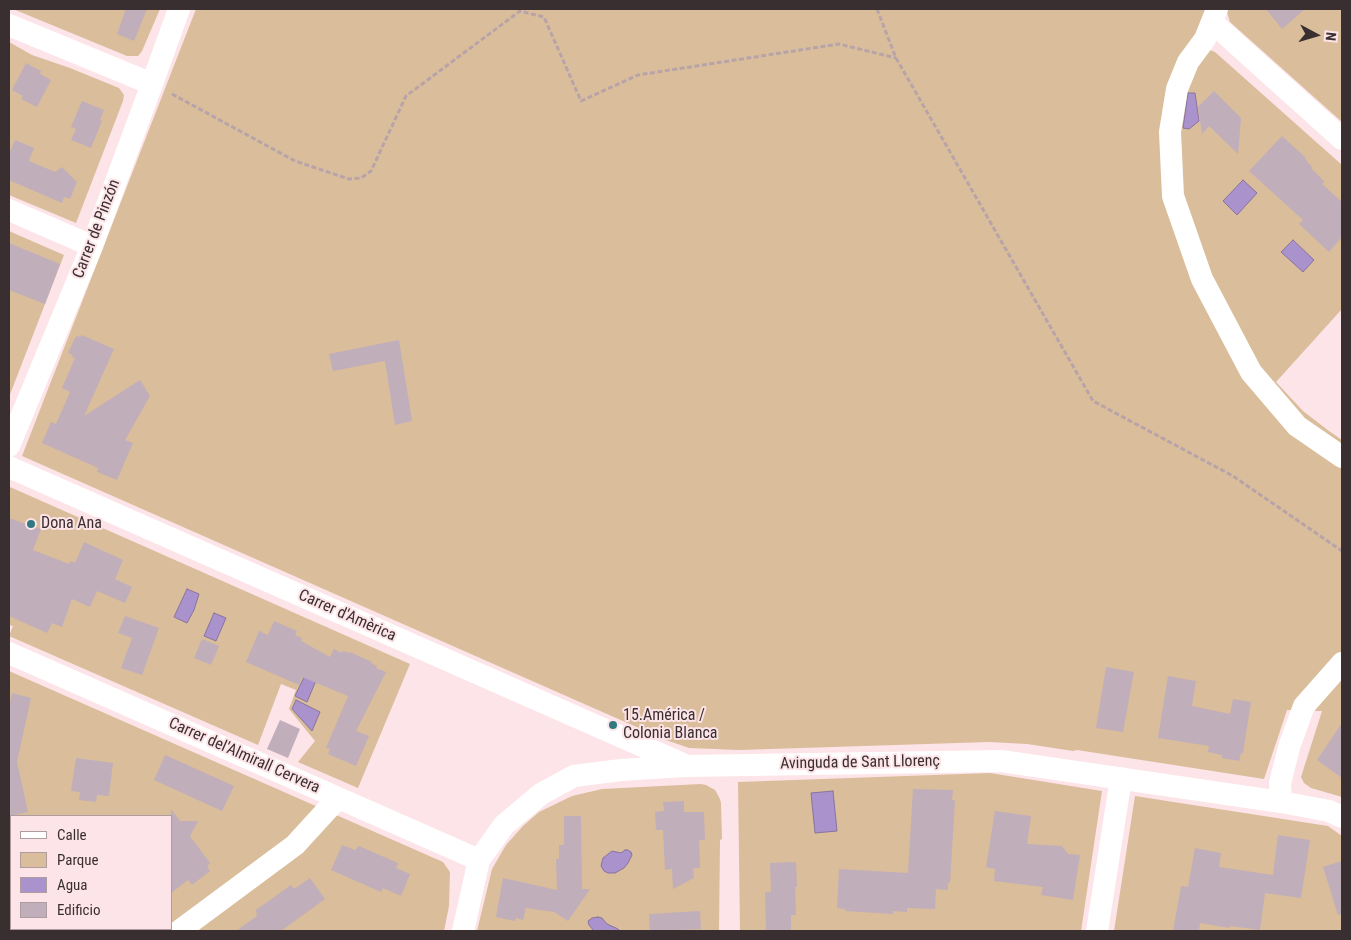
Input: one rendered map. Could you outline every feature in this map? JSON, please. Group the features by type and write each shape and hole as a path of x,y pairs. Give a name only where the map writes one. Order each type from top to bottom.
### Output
{"street":[{"name":"Carrer de Pinzón","path":"9,446 92,246 162,89 179,9"},
{"path":"1342,139 1215,15 1205,39 1188,62 1177,89 1170,132 1173,196 1202,279 1251,372 1297,426 1342,456"},
{"path":"9,25 162,89"},
{"path":"9,210 92,246"},
{"name":"Carrer d'Amèrica","path":"9,467 686,766"},
{"name":"Carrer del'Almirall Cervera","path":"9,653 479,860"},
{"path":"1282,802 1280,783 1290,744 1304,706 1342,663"},
{"name":"Avinguda de Sant Llorenç","path":"463,931 479,860 504,826 541,794 574,776 621,770 686,766 1001,761 1282,802 1329,811 1342,817"},
{"path":"1097,931 1121,778"},
{"path":"179,931 295,846 338,798"}],"path":[{"path":"877,9 896,58 1093,401 1232,476 1342,551"},
{"path":"162,89 295,160 349,179 361,178 370,171 406,96 520,11 544,17 581,101 638,75 839,44 896,58"}],"green space":[{"path":"13,9 160,9 142,51 138,56 127,56"},
{"path":"196,9 1207,9 1210,50 1215,52 1342,165 1342,309 1276,382 1303,411 1342,440 1342,797 1311,788 1304,783 1301,777 1322,711 1287,710 1264,779 1027,744 989,742 739,750 689,748 666,740 22,456"},
{"path":"1226,9 1342,9 1342,122 1230,22"},
{"path":"9,42 32,55 119,88 124,95 76,223 9,195"},
{"path":"9,231 64,255 9,397"},
{"path":"10,487 410,664 358,788 298,762 315,741 289,709 296,690 281,684 258,745 9,636 13,626 9,625"},
{"path":"9,671 443,862 450,872 449,906 444,931 9,931"},
{"path":"990,773 1102,791 1081,931 740,931 738,782"},
{"path":"701,784 715,790 721,803 722,839 720,840 719,931 477,931 492,869 506,845 539,812 572,796 602,789"},
{"path":"1135,796 1328,826 1342,836 1342,931 1114,931"}],"water":[{"path":"1188,93 1195,93 1199,121 1189,129 1183,128"},
{"path":"1243,180 1257,193 1237,215 1223,201"},
{"path":"1293,240 1314,260 1303,272 1281,252"},
{"path":"187,589 199,594 187,623 174,617"},
{"path":"214,613 226,618 216,641 204,636"},
{"path":"306,673 317,678 307,702 295,696"},
{"path":"296,700 320,712 312,731 292,709"},
{"path":"833,791 837,831 815,833 811,793"},
{"path":"625,850 631,852 632,855 624,868 615,873 604,871 601,866 603,858 612,851 621,853"},
{"path":"598,917 620,931 594,931 588,921"}],"building":[{"path":"126,9 147,9 134,41 117,34"},
{"path":"1266,9 1305,9 1282,29"},
{"path":"26,63 41,71 40,74 51,80 37,107 21,99 23,96 12,90"},
{"path":"1214,91 1241,118 1238,154 1209,126 1202,134 1198,107"},
{"path":"82,101 104,110 100,120 102,121 91,148 71,140 76,129 71,127"},
{"path":"1282,136 1306,158 1311,168 1324,181 1322,184 1342,202 1342,237 1329,252 1299,224 1303,220 1249,171"},
{"path":"15,140 34,148 29,161 55,172 62,167 77,182 70,199 64,197 62,203 9,180 9,154"},
{"path":"9,243 60,264 45,304 9,290"},
{"path":"82,335 114,349 84,416 140,380 150,396 125,440 133,443 117,480 97,472 98,468 42,443 51,422 56,424 70,392 62,388 75,358 71,357 73,355 68,353 76,336 80,337"},
{"path":"399,340 412,421 395,425 385,361 333,371 329,354"},
{"path":"9,518 41,529 33,550 69,564 71,561 75,563 84,542 123,560 115,579 132,587 125,603 97,591 90,607 72,599 62,627 52,623 47,633 9,616"},
{"path":"125,616 159,628 142,675 121,668 132,638 118,633"},
{"path":"274,621 297,631 295,635 302,638 301,641 330,657 334,649 342,653 343,651 350,652 372,662 377,666 376,668 386,672 356,731 369,736 356,766 328,754 330,749 326,748 348,696 302,677 299,685 246,662 259,631 268,635"},
{"path":"202,639 219,646 211,665 194,658"},
{"path":"1106,667 1134,672 1123,732 1096,728"},
{"path":"1168,676 1196,681 1192,706 1230,714 1233,699 1251,702 1243,753 1241,753 1239,761 1222,758 1222,755 1208,752 1209,746 1158,738"},
{"path":"12,693 31,698 17,762 28,812 9,816 9,707"},
{"path":"280,720 300,729 288,758 267,749"},
{"path":"1342,723 1342,778 1317,760"},
{"path":"165,755 234,786 222,811 154,780"},
{"path":"76,758 113,763 109,796 97,795 96,802 79,800 80,792 71,791"},
{"path":"913,789 953,790 952,800 955,800 948,890 936,889 935,909 907,908 907,912 893,911 893,914 845,911 845,909 837,908 839,869 908,873"},
{"path":"684,801 684,812 704,812 705,840 699,840 700,868 693,868 694,878 673,889 672,869 665,870 663,830 656,830 655,812 664,811 663,802"},
{"path":"171,809 180,821 198,821 190,836 210,863 207,866 210,871 192,885 188,880 172,892 172,815"},
{"path":"995,811 1031,816 1027,844 1062,846 1068,854 1080,855 1073,900 1041,895 1043,887 994,881 995,869 986,867"},
{"path":"564,816 581,816 582,889 590,889 568,921 554,912 526,908 523,920 516,918 515,921 496,917 503,878 557,890 556,859 559,859 559,845 564,845"},
{"path":"1278,835 1310,840 1301,898 1265,893 1260,930 1200,923 1199,931 1173,931 1181,886 1188,887 1195,848 1221,853 1219,867 1273,875"},
{"path":"342,845 355,850 359,846 398,863 396,868 410,874 401,896 383,888 381,892 331,870"},
{"path":"1342,861 1342,914 1338,915 1323,867"},
{"path":"796,862 796,915 791,915 791,931 766,931 765,892 771,892 770,863"},
{"path":"310,878 325,899 281,931 236,931 257,916 256,910 291,885 294,889"},
{"path":"700,911 701,929 650,931 649,914"}],"place":[{"name":"Dona Ana","path":"31,524"},
{"name":"15.América / Colonia Blanca","path":"613,725"}]}
